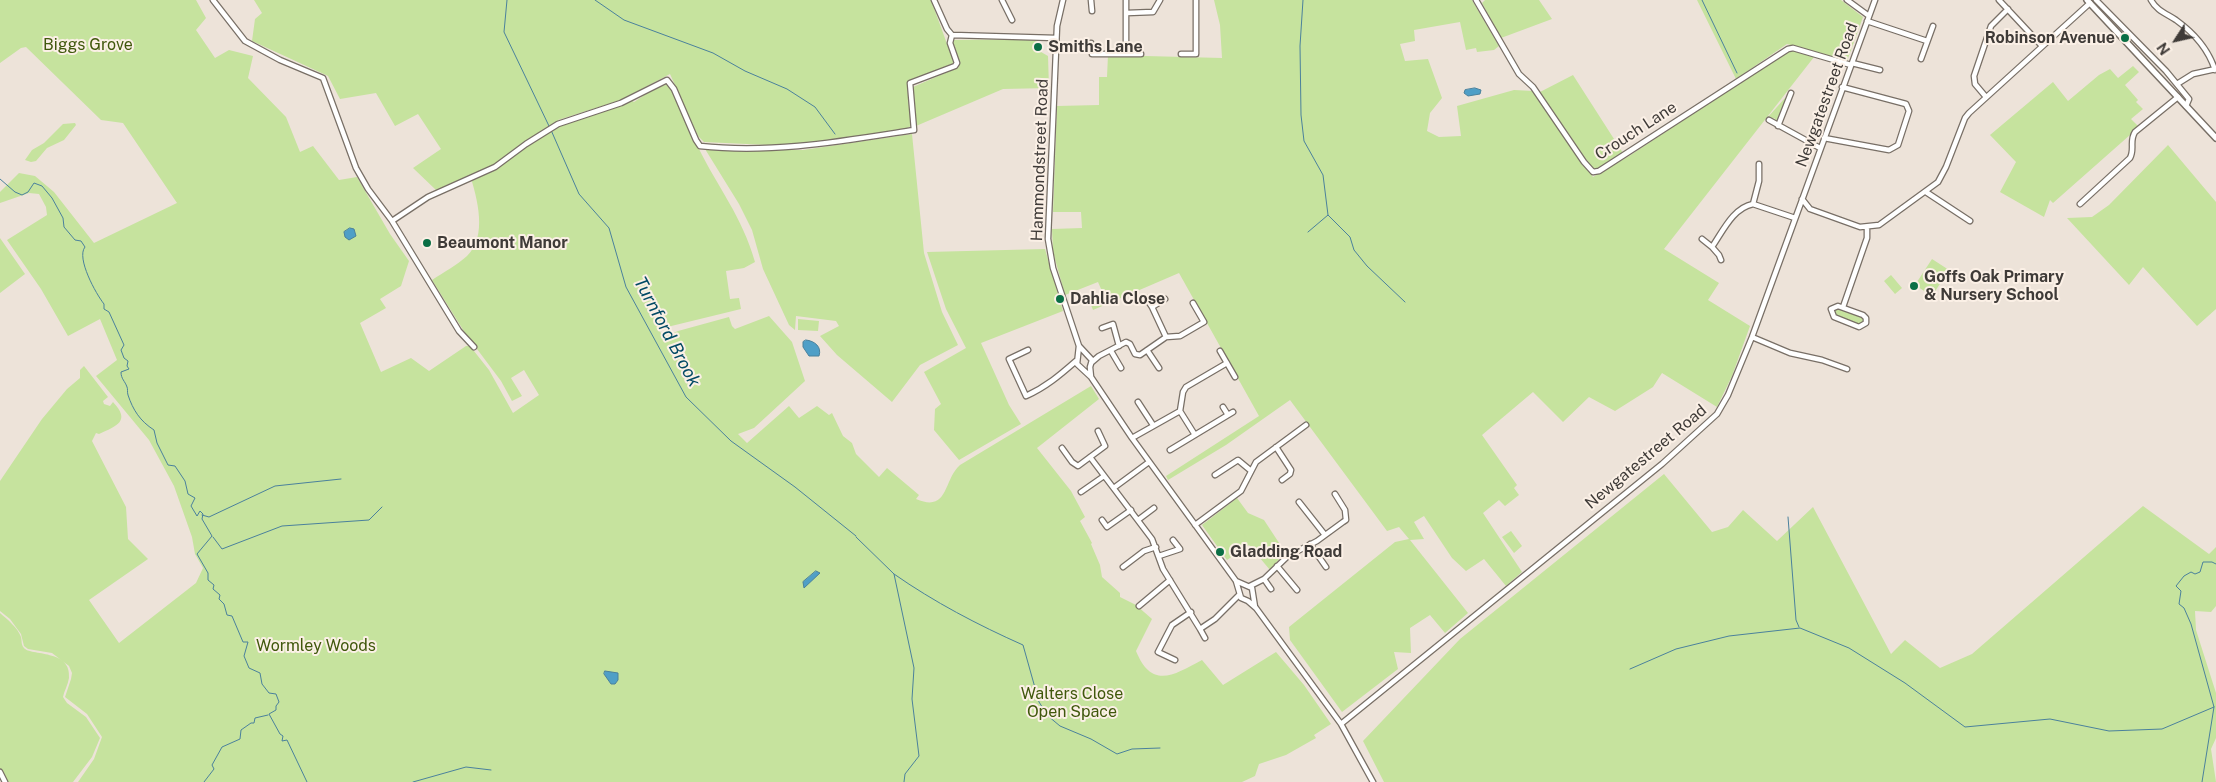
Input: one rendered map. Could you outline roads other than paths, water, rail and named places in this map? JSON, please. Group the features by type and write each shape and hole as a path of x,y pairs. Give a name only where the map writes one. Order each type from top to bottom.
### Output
{"main road":[{"path":"2089,2 2216,138"}],"street":[{"path":"213,0 245,41 280,60 322,78 356,168 368,189 392,221 459,331 474,347"},
{"path":"934,0 947,29 952,35 1056,38"},
{"path":"1002,0 1012,20"},
{"name":"Hammondstreet Road","path":"1063,0 1058,15 1056,38 1048,239 1053,268 1079,346 1077,359 1082,369 1092,377 1132,438 1236,581 1244,597 1256,608 1341,724 1374,782"},
{"path":"1091,0 1092,11"},
{"path":"1126,0 1126,52"},
{"path":"1127,13 1153,12 1160,0"},
{"path":"1181,54 1196,54 1196,0"},
{"name":"Crouch Lane","path":"1476,0 1518,74 1533,87 1584,162 1593,172 1599,171 1788,49 1793,48 1851,64"},
{"path":"1847,0 1868,18 1927,41"},
{"name":"Newgatestreet Road","path":"1341,724 1712,420 1728,395 1752,337 1875,0"},
{"path":"1999,0 2042,46"},
{"path":"2096,0 2177,84 2189,99 2186,106"},
{"path":"2151,0 2157,8 2194,34 2209,54 2216,70 2193,74 2177,84"},
{"path":"1802,198 1808,208 1860,227 1867,228 1885,221 1938,182 1966,116 2089,2"},
{"path":"1986,97 1974,84 1974,76 1991,26 2008,9"},
{"path":"2111,26 2116,21"},
{"path":"1921,59 1933,26"},
{"path":"392,221 428,197 495,167 550,128 621,103 667,80 674,89 700,146 759,149 838,142 914,130 910,82 956,66 957,63 950,43 952,35"},
{"path":"1091,43 1092,54 1126,52 1141,54"},
{"path":"1851,64 1880,70"},
{"path":"1824,138 1890,150 1898,145 1909,111 1906,104 1842,87"},
{"path":"1778,126 1791,93"},
{"path":"2080,204 2130,158 2133,152 2131,139 2135,132 2178,97"},
{"path":"1769,120 1800,135 1820,148"},
{"path":"1753,204 1758,181 1759,164"},
{"path":"1926,192 1970,221"},
{"path":"1712,247 1738,211 1746,206 1753,204 1796,215 1808,208"},
{"path":"1843,308 1867,238 1867,228"},
{"path":"1702,239 1716,251 1721,260"},
{"path":"1146,298 1166,337"},
{"path":"1152,307 1165,299"},
{"path":"1193,302 1208,328"},
{"path":"1838,306 1843,308 1863,315 1866,318 1866,323 1859,327 1832,316 1832,308 1838,306"},
{"path":"1110,318 1119,346"},
{"path":"1068,368 1082,369 1091,365 1099,356 1128,342 1137,355 1166,337 1180,336 1204,322"},
{"path":"1102,328 1113,324"},
{"path":"1752,337 1790,353 1822,360 1847,369"},
{"name":"Hammondstreet Road","path":"1079,346 1088,354 1092,377"},
{"path":"1028,350 1008,357 1030,403"},
{"path":"1147,350 1159,368"},
{"path":"1111,351 1121,368"},
{"path":"1220,351 1235,377"},
{"path":"1026,396 1048,386 1077,359 1088,354 1099,356"},
{"path":"1195,435 1180,411 1182,392 1186,387 1227,363"},
{"path":"1138,402 1153,426"},
{"path":"1223,407 1228,415"},
{"path":"1132,438 1180,411"},
{"path":"1170,450 1233,412"},
{"path":"1195,525 1239,493 1256,462 1306,425"},
{"path":"1062,448 1076,466 1108,448 1098,431"},
{"path":"1276,447 1291,470 1290,474 1282,480"},
{"path":"1090,458 1115,487 1156,547 1161,564 1205,638"},
{"path":"1215,475 1238,460 1250,470"},
{"path":"1115,487 1149,462"},
{"path":"1082,492 1104,476"},
{"path":"1200,629 1212,622 1234,602 1244,597 1250,587 1264,579 1290,555 1325,535 1346,520 1345,510 1335,494"},
{"path":"1299,502 1325,535"},
{"path":"1138,520 1154,508"},
{"path":"1102,520 1107,527 1131,510"},
{"path":"1159,556 1180,549 1173,540"},
{"path":"1310,544 1326,567"},
{"path":"1123,567 1144,551 1156,547"},
{"path":"1277,566 1297,590"},
{"path":"1264,579 1271,589"},
{"path":"1139,606 1170,580"},
{"name":"Hammondstreet Road","path":"1236,581 1250,587"},
{"path":"1244,597 1250,587"},
{"path":"1175,660 1158,652 1172,624 1191,612"},
{"path":"0,772 5,782"}],"water":[{"path":"1475,88 1481,90 1480,94 1468,96 1464,93 1465,90"},
{"path":"350,228 354,229 356,236 349,240 345,237 344,232"},
{"path":"806,340 817,345 820,350 819,356 809,356 803,347 803,342"},
{"path":"816,571 820,573 804,588 803,582"},
{"path":"605,671 618,673 618,680 615,684 611,684 604,674"}],"waterway":[{"name":"Turnford Brook","path":"507,0 504,32 549,126"},
{"path":"595,0 624,20 713,53 745,71 787,89 815,107 835,134"},
{"path":"1303,0 1300,46 1301,115 1304,141 1323,175 1328,215"},
{"path":"1702,0 1737,73"},
{"name":"Turnford Brook","path":"551,130 579,194 609,228 626,287 686,397 731,441 795,487 856,536"},
{"path":"0,179 15,192 22,195 28,192 34,183 42,186 52,198 63,218 64,227 75,240 81,241 85,247 83,259 88,276 104,304 104,309 109,312 124,345 121,350 124,358 128,361 127,366 129,369 121,372 121,374 130,400 141,419 154,430 157,443 168,465 175,466 185,481 188,494 195,498 191,506 197,516 200,511 203,514 202,519 212,536 197,554 208,573 208,580 214,585 213,589 220,595 219,599 224,604 227,615 232,616 243,642 248,642 244,656 249,668 260,673 262,684 269,693 276,694 279,702 276,710 269,714 283,736 282,741 287,740 307,782"},
{"path":"1308,232 1328,215 1350,237 1354,250 1367,266 1405,302"},
{"path":"202,515 209,517 275,486 341,479"},
{"path":"213,537 222,549 282,526 369,520 382,507"},
{"path":"1788,517 1796,620 1799,627"},
{"name":"Turnford Brook","path":"856,537 894,574 914,668 912,699 919,756 905,774 904,782"},
{"path":"1630,669 1676,649 1729,636 1800,628 1849,648 1905,683 1965,727 2050,719 2109,731 2162,729 2214,707 2191,624 2184,608 2179,604 2181,591 2176,586 2184,576 2191,572 2195,574 2200,572 2203,562 2216,564"},
{"path":"894,574 957,612 1023,645 1039,702 1048,716 1060,726 1091,739 1117,754 1132,749 1160,748"},
{"path":"2202,782 2214,707"},
{"path":"204,782 214,769 212,765 222,747 240,739 241,730 254,723 255,718 268,715"},
{"path":"413,782 466,767 491,770"}],"place":[{"name":"Robinson Avenue","path":"2125,38"},
{"name":"Smiths Lane","path":"1038,47"},
{"name":"Beaumont Manor","path":"427,243"},
{"name":"Goffs Oak Primary & Nursery School","path":"1914,286"},
{"name":"Dahlia Close","path":"1060,299"},
{"name":"Gladding Road","path":"1220,552"}],"park label":[{"name":"Biggs Grove","path":"88,45"},
{"name":"Wormley Woods","path":"316,646"},
{"name":"Walters Close Open Space","path":"1072,703"}]}
